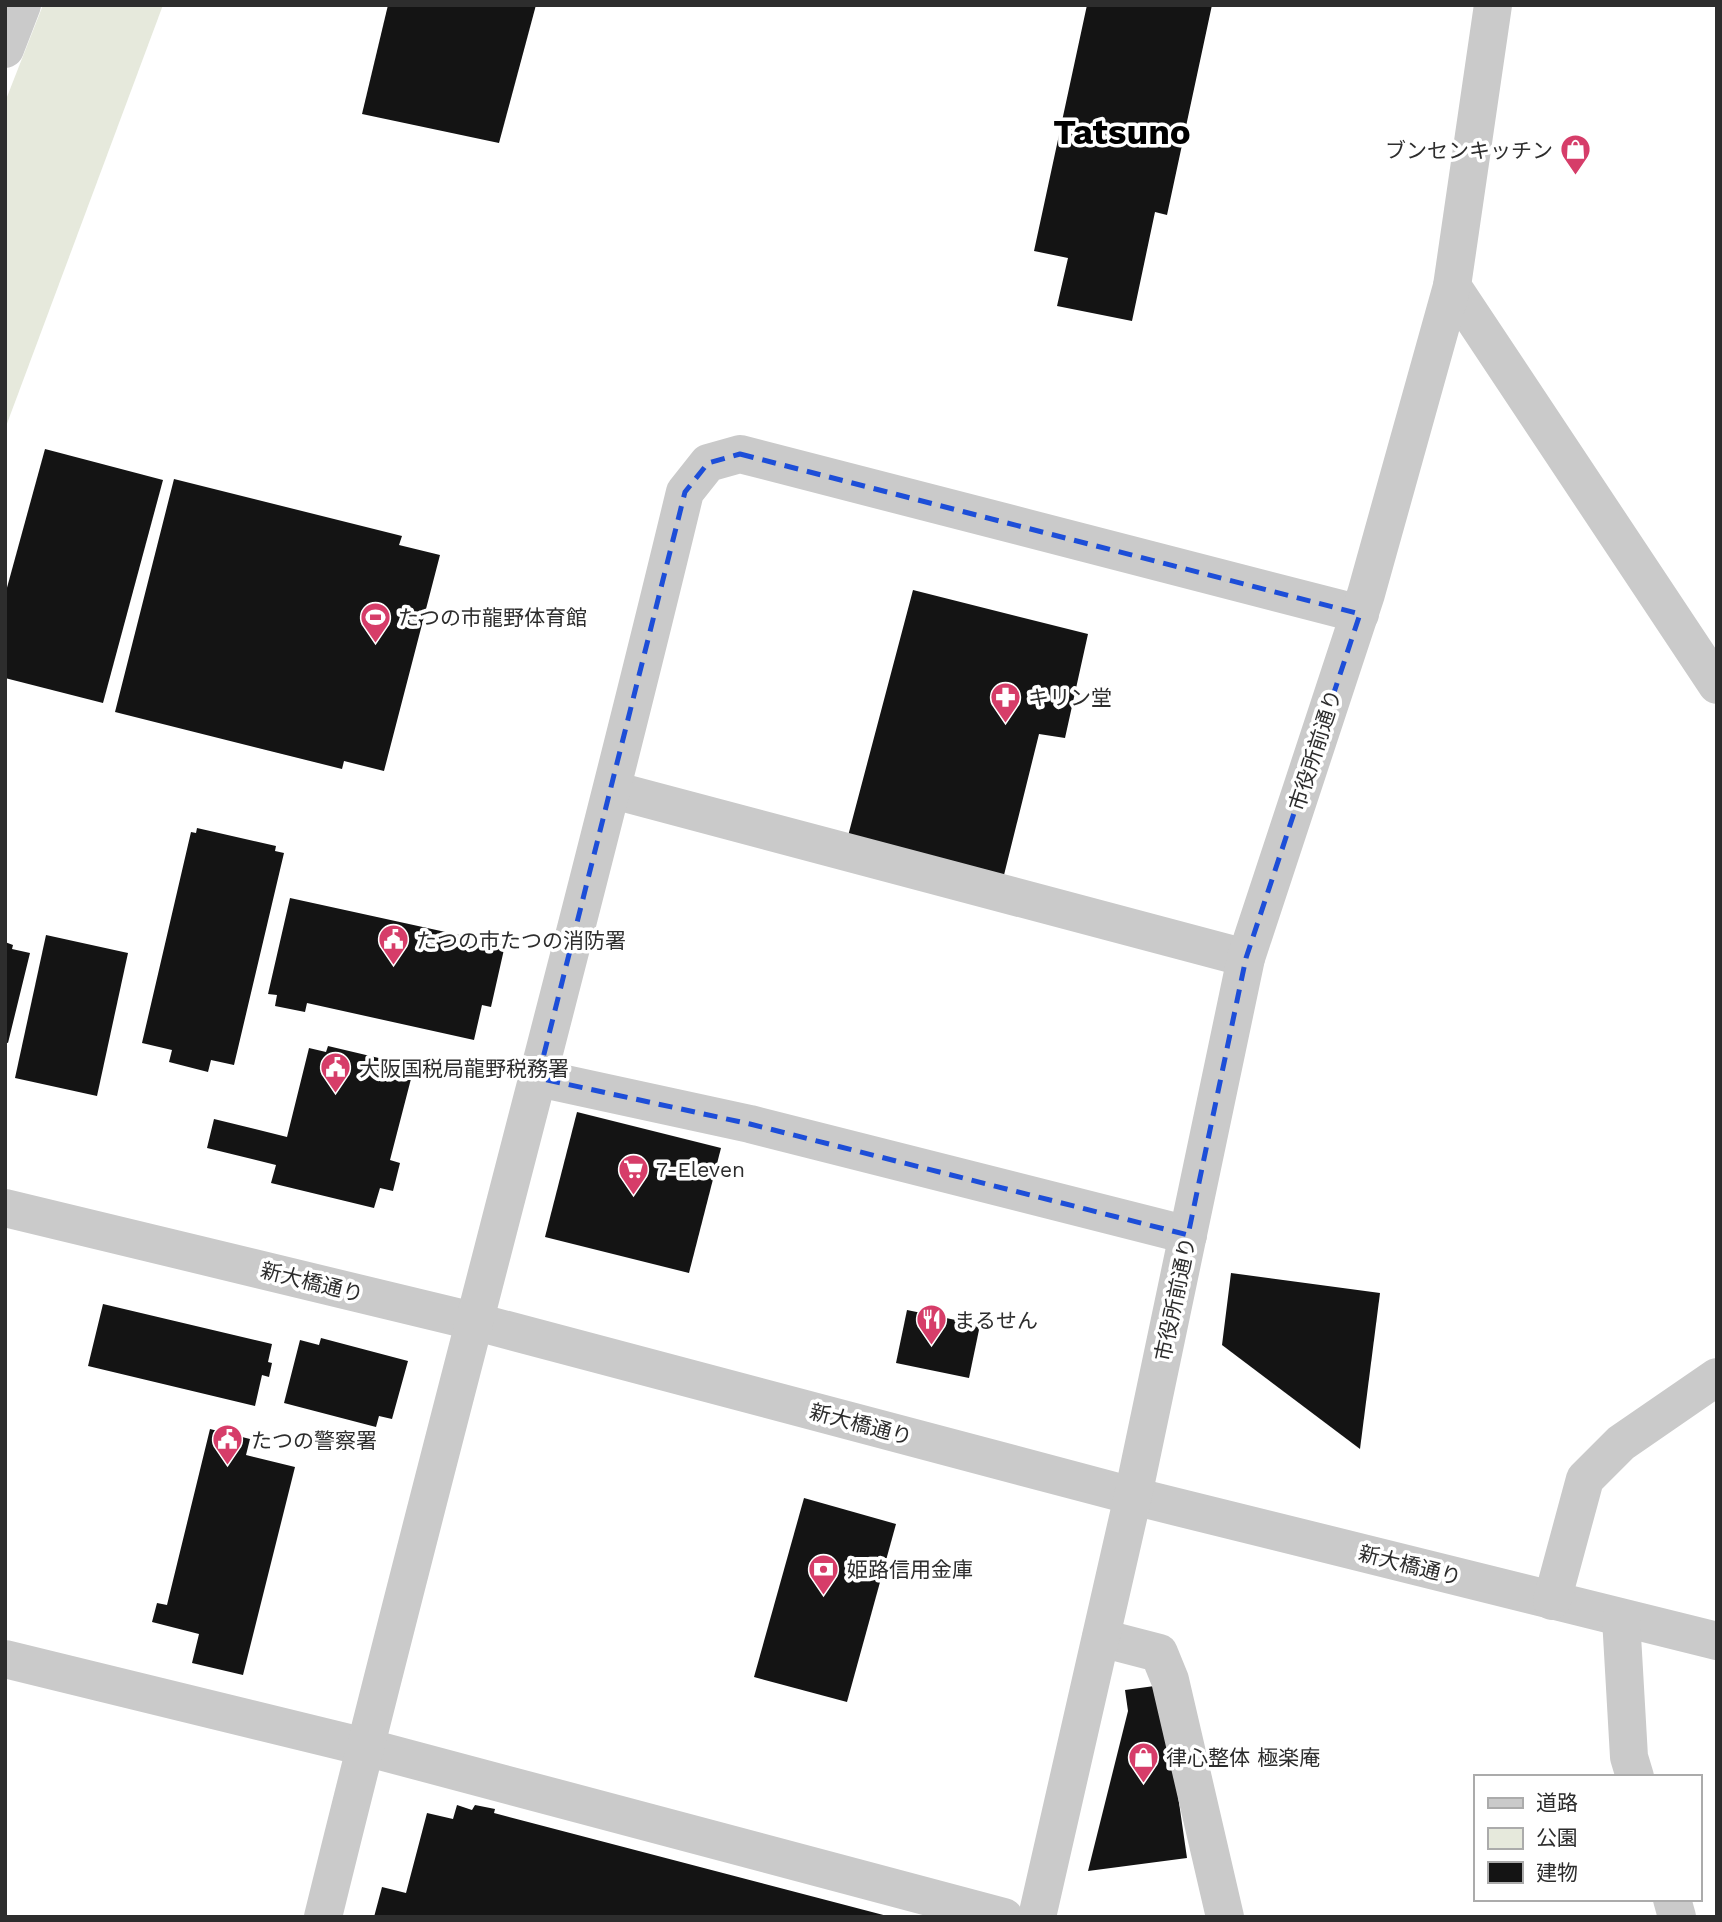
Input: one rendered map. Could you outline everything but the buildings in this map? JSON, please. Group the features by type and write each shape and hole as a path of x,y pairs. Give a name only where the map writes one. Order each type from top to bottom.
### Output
{"street":[{"path":"5,49 22,5"},
{"name":"市役所前通り","path":"1038,1917 1133,1496 1246,958 1360,614 1452,286 1493,5"},
{"path":"1452,286 1717,685"},
{"path":"323,1917 473,1321 613,790 685,492 708,463 740,454 1360,614"},
{"path":"613,790 1246,958"},
{"path":"538,1078 750,1124 1188,1235"},
{"name":"新大橋通り","path":"5,1208 473,1321 1133,1496 1717,1642"},
{"path":"1552,1601 1585,1479 1621,1443 1717,1377"},
{"path":"1621,1618 1629,1757 1634,1775"},
{"path":"1101,1638 1160,1653 1170,1680 1225,1917"},
{"path":"5,1659 365,1747 1004,1917"}],"highlighted area":[{"path":"740,454 1360,614 1246,958 1188,1235 750,1124 538,1078 685,492 708,463"}],"green space":[{"path":"43,5 163,5 5,429 5,102"}],"place":[{"name":"ブンセンキッチン","path":"1576,177"},
{"name":"たつの市龍野体育館","path":"375,644"},
{"name":"キリン堂","path":"1005,724"},
{"name":"たつの市たつの消防署","path":"393,967"},
{"name":"大阪国税局龍野税務署","path":"336,1095"},
{"name":"7-Eleven","path":"633,1196"},
{"name":"まるせん","path":"931,1347"},
{"name":"たつの警察署","path":"228,1467"},
{"name":"姫路信用金庫","path":"824,1596"},
{"name":"律心整体 極楽庵","path":"1143,1784"}],"district":[{"name":"Tatsuno","path":"1122,132"}]}
